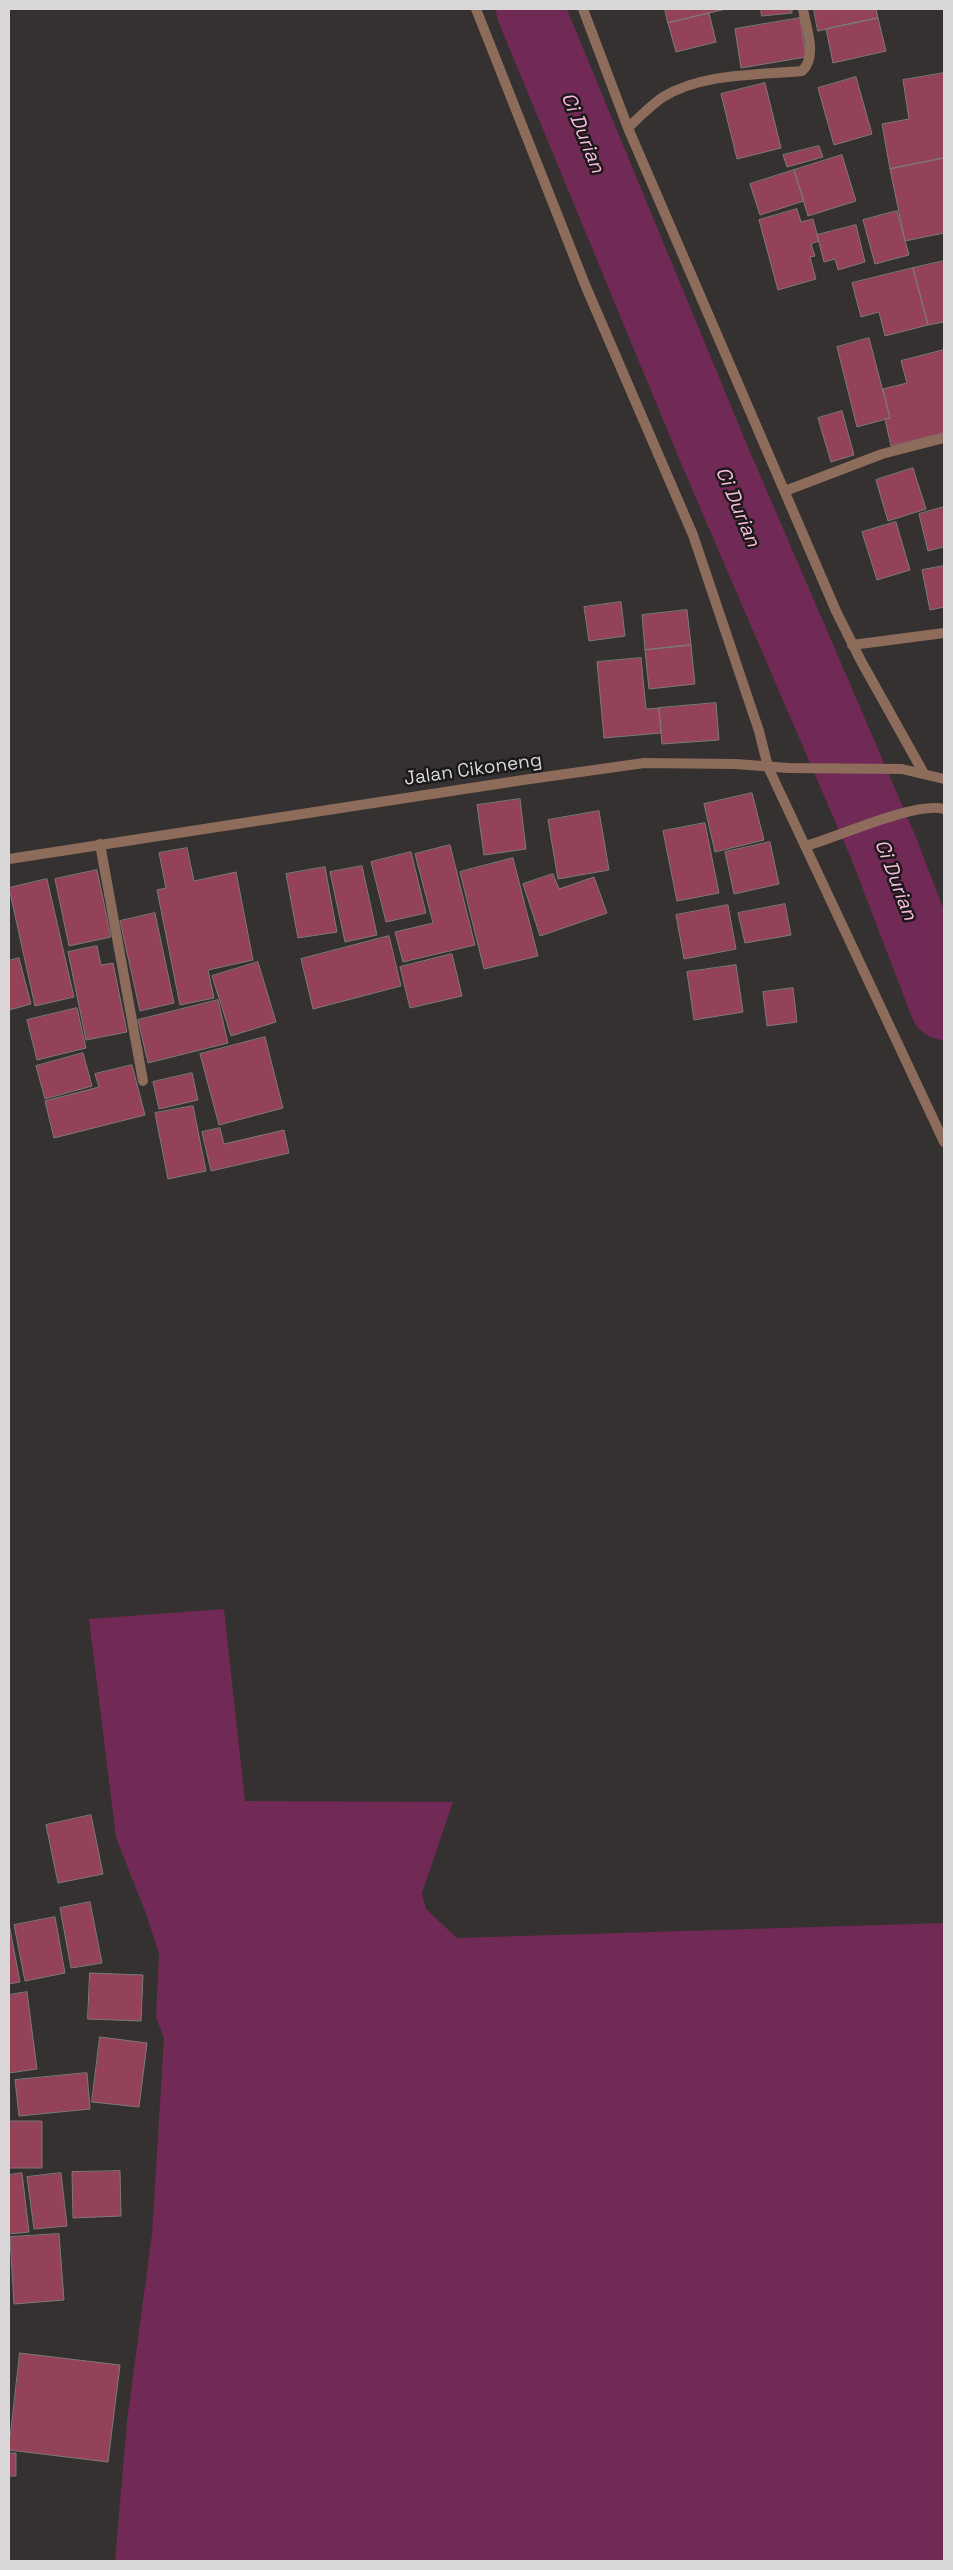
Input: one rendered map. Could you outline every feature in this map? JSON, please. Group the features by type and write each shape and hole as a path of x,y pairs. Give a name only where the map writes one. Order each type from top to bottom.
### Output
{"street":[{"path":"476,9 586,287 694,535 759,731 768,767 944,1142"},
{"path":"583,9 628,128 836,611 852,645 923,772"},
{"path":"628,128 664,97 684,87 705,81 802,71 809,64 811,54 803,9"},
{"path":"785,490 882,454 944,438"},
{"path":"852,645 944,633"},
{"name":"Jalan Cikoneng","path":"9,859 644,763 736,764 788,768 902,769 944,778"},
{"path":"806,846 913,810 937,807 944,809"},
{"path":"100,844 143,1082"}],"shaded area":[{"path":"224,1609 245,1801 453,1802 422,1893 426,1909 457,1938 944,1923 944,2561 115,2561 127,2421 152,2234 164,2038 156,2017 159,1954 147,1916 116,1838 89,1619"}],"building":[{"path":"665,9 726,9 668,23"},
{"path":"761,9 792,9 792,13 762,16"},
{"path":"814,9 876,9 878,18 818,31"},
{"path":"709,13 716,42 676,52 668,23"},
{"path":"800,18 806,57 741,68 735,29"},
{"path":"878,18 886,51 833,63 826,29"},
{"path":"944,73 944,158 890,169 882,124 909,119 903,80"},
{"path":"856,77 872,134 834,145 818,88"},
{"path":"765,83 781,148 737,159 721,94"},
{"path":"819,146 823,157 787,167 783,155"},
{"path":"842,155 856,201 808,216 794,170"},
{"path":"944,158 944,233 905,241 890,169"},
{"path":"794,170 804,201 760,215 750,184"},
{"path":"797,209 801,222 813,219 819,241 811,244 815,256 810,257 816,279 778,290 759,220"},
{"path":"897,211 909,255 875,264 863,220"},
{"path":"856,225 865,262 838,270 835,259 824,262 817,235"},
{"path":"944,261 944,322 928,325 913,268"},
{"path":"913,268 928,325 885,336 879,312 861,317 852,283"},
{"path":"869,338 890,418 857,427 837,347"},
{"path":"944,350 944,433 891,446 885,419 890,418 883,389 907,383 901,361"},
{"path":"842,411 854,455 831,462 818,418"},
{"path":"913,468 926,509 888,521 876,480"},
{"path":"944,507 944,553 943,547 928,551 919,514"},
{"path":"896,522 910,570 877,580 862,532"},
{"path":"944,566 944,607 930,610 922,570"},
{"path":"621,602 625,636 589,641 584,607"},
{"path":"687,610 691,645 645,650 642,615"},
{"path":"691,645 695,684 649,689 645,650"},
{"path":"641,658 646,709 659,708 661,733 604,738 597,662"},
{"path":"716,703 719,740 662,744 659,708"},
{"path":"752,793 764,840 715,852 704,804"},
{"path":"520,799 526,849 484,855 477,805"},
{"path":"599,811 609,870 558,879 548,820"},
{"path":"705,823 719,893 677,901 663,831"},
{"path":"770,842 779,884 734,894 725,852"},
{"path":"450,845 475,945 403,962 395,932 433,923 415,854"},
{"path":"187,848 194,881 236,872 253,960 208,970 214,998 180,1005 157,890 166,888 159,853"},
{"path":"411,852 426,913 386,922 371,862"},
{"path":"513,858 538,956 484,969 460,872"},
{"path":"362,866 377,935 345,942 330,872"},
{"path":"325,867 337,932 298,938 286,874"},
{"path":"97,870 111,937 69,946 55,879"},
{"path":"553,874 559,889 594,877 607,913 540,936 523,884"},
{"path":"47,879 74,997 35,1006 9,888"},
{"path":"785,904 791,935 745,943 738,913"},
{"path":"728,905 736,949 684,959 676,915"},
{"path":"155,913 174,1003 140,1011 120,921"},
{"path":"389,936 401,986 313,1009 301,959"},
{"path":"97,946 101,965 113,963 127,1032 86,1040 68,952"},
{"path":"452,954 462,996 410,1008 400,967"},
{"path":"19,958 31,1004 9,1010 9,961"},
{"path":"258,962 276,1022 231,1036 212,976"},
{"path":"736,965 743,1012 694,1020 687,972"},
{"path":"793,988 797,1022 767,1026 763,992"},
{"path":"218,1000 228,1043 148,1063 138,1020"},
{"path":"77,1008 86,1048 37,1060 27,1020"},
{"path":"265,1037 283,1108 219,1125 200,1054"},
{"path":"83,1053 92,1086 45,1099 36,1066"},
{"path":"132,1065 145,1115 54,1138 45,1101 99,1087 95,1074"},
{"path":"192,1073 198,1100 159,1109 153,1082"},
{"path":"193,1106 206,1171 168,1179 155,1113"},
{"path":"220,1128 224,1144 284,1130 289,1153 211,1171 202,1132"},
{"path":"91,1815 103,1874 58,1883 46,1825"},
{"path":"90,1902 102,1963 71,1968 60,1908"},
{"path":"55,1917 65,1973 25,1981 14,1925"},
{"path":"9,1924 20,1982 9,1984"},
{"path":"90,1973 143,1975 141,2021 88,2019"},
{"path":"27,1992 37,2069 9,2073 9,1995"},
{"path":"100,2037 147,2043 139,2107 92,2102"},
{"path":"87,2073 90,2109 19,2116 15,2080"},
{"path":"9,2121 42,2121 42,2168 9,2168"},
{"path":"120,2171 121,2216 73,2218 72,2172"},
{"path":"22,2173 29,2232 9,2234 9,2175"},
{"path":"61,2173 67,2226 34,2229 27,2177"},
{"path":"59,2234 64,2300 14,2304 10,2237"},
{"path":"20,2353 120,2365 108,2462 9,2450"},
{"path":"9,2453 16,2453 16,2476 9,2476"}],"waterway":[{"name":"Ci Durian","path":"530,9 714,454 884,849 944,1006"}]}
